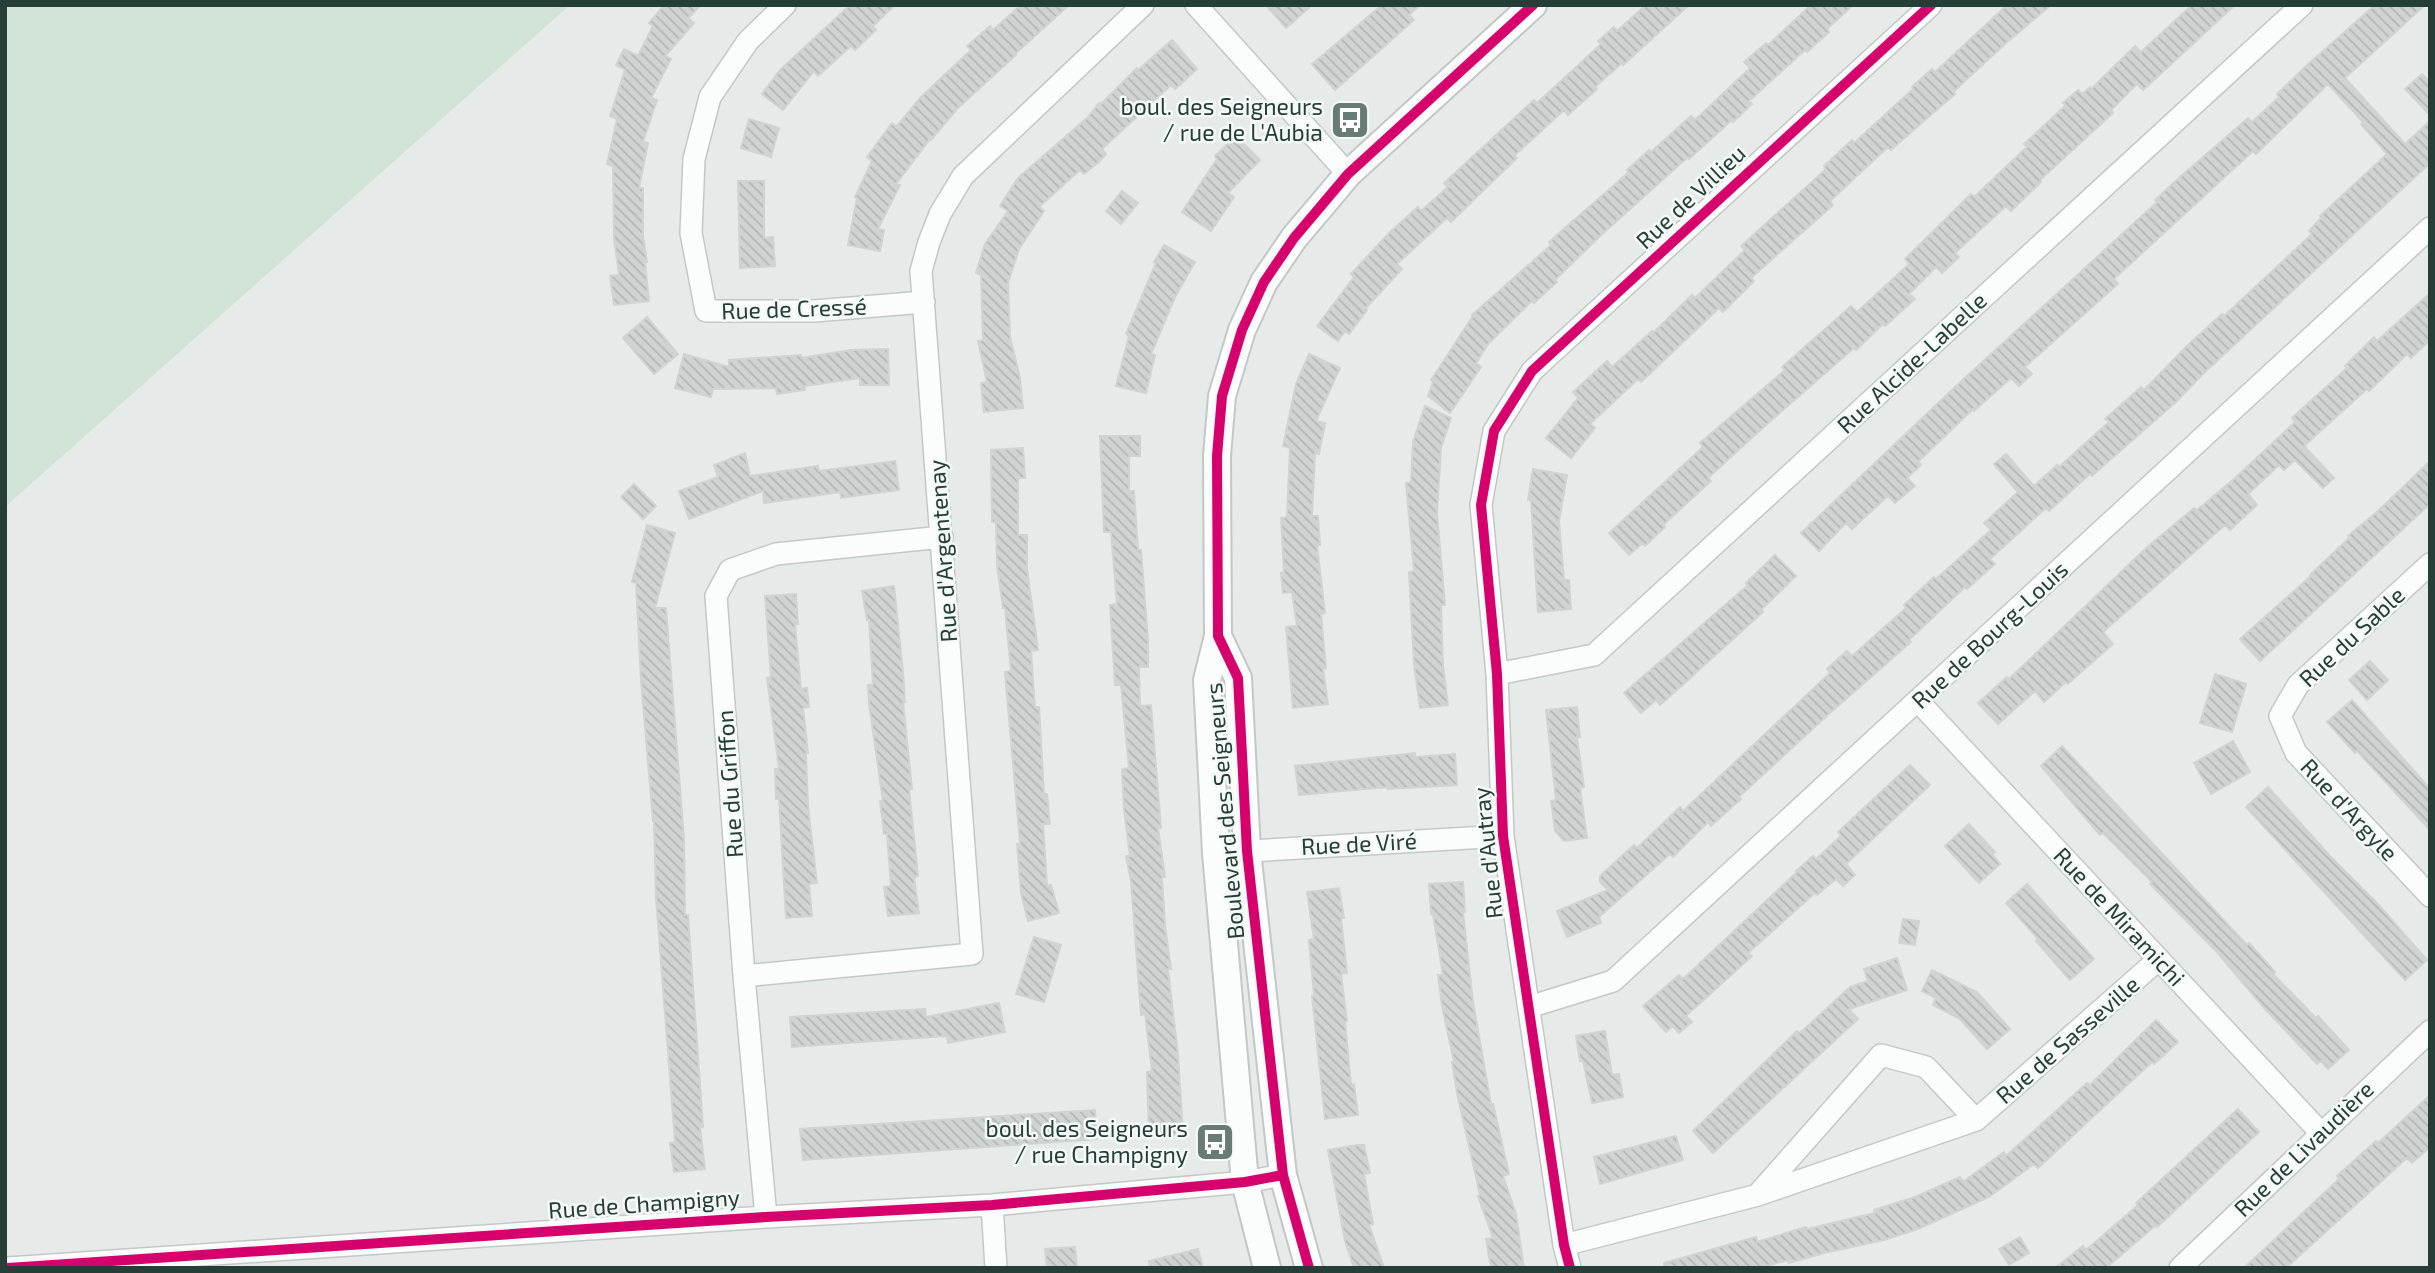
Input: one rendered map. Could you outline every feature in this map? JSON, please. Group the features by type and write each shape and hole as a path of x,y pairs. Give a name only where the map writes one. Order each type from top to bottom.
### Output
{"street":[{"name":"Rue de Cressé","path":"785,5 748,41 710,97 694,159 691,233 706,311 814,311 924,302"},
{"name":"Rue d'Argentenay","path":"744,976 972,954 921,271 940,214 963,176 1143,5"},
{"path":"1196,5 1348,174"},
{"name":"Boulevard des Seigneurs","path":"1267,1268 1245,1182 1216,853 1207,680 1217,636 1217,456 1222,396 1242,330 1264,282 1294,238 1348,174 1533,5"},
{"name":"Rue de Villieu","path":"1494,431 1532,371 1931,5"},
{"name":"Rue Alcide-Labelle","path":"1497,674 1594,655 2302,5"},
{"name":"Rue de Bourg-Louis","path":"1529,1007 1613,981 2430,228"},
{"name":"Rue d'Autray","path":"1494,431 1481,505 1497,674 1503,836 1564,1245 1570,1268"},
{"name":"Rue du Griffon","path":"766,1217 744,976 716,596 730,570 776,554 942,537"},
{"name":"Rue du Sable","path":"2280,716 2298,685 2430,564"},
{"name":"Boulevard des Seigneurs","path":"1217,636 1238,678 1247,851 1283,1175 1310,1268"},
{"name":"Rue de Miramichi","path":"1918,701 2320,1132"},
{"name":"Rue d'Argyle","path":"2280,716 2295,753 2430,897"},
{"name":"Rue de Viré","path":"1216,853 1503,836"},
{"name":"Rue de Sasseville","path":"1564,1245 1758,1195 1976,1120 2159,959"},
{"name":"Rue de Livaudière","path":"2180,1268 2320,1132 2430,1031"},
{"name":"Rue de Sasseville","path":"1758,1195 1881,1055 1926,1067 1976,1120"},
{"name":"Rue de Champigny","path":"8,1268 766,1217 992,1205 1245,1182 1283,1175"},
{"path":"992,1205 996,1268"}],"green space":[{"path":"5,5 570,5 5,507"}],"building":[{"path":"664,5 701,5 688,18 694,23 665,56 671,59 651,98 657,100 643,142 648,143 639,188 643,188 643,235 649,301 614,305 610,276 619,275 614,238 613,166 607,164 617,119 610,116 625,70 616,65 624,49 638,56 653,26 649,23"},
{"path":"850,5 895,5 873,26 876,30 855,50 851,46 818,76 814,71 783,110 762,94 780,70"},
{"path":"1021,5 1069,5 957,109 930,139 896,184 900,185 878,229 884,230 880,251 848,245 857,198 855,197 872,161 867,157 892,123 896,127 922,96 971,50 967,46 990,26 993,30"},
{"path":"1266,5 1312,5 1286,28"},
{"path":"1382,5 1420,5 1409,15 1414,20 1335,90 1312,64"},
{"path":"1646,5 1689,5 1595,87 1597,89 1568,115 1564,110 1514,156 1517,158 1451,222 1447,218 1397,264 1402,269 1365,309 1367,310 1349,334 1345,331 1338,341 1317,326 1354,277 1351,274 1390,232 1418,207 1421,211 1448,187 1444,183 1534,100 1537,103 1587,57 1601,44 1598,41 1614,27 1617,31"},
{"path":"1811,5 1853,5 1827,29 1829,32 1749,101 1752,104 1733,122 1732,120 1689,159 1688,157 1600,236 1555,280 1557,282 1534,303 1532,301 1489,343 1476,363 1481,367 1450,413 1428,396 1433,382 1431,380 1472,315 1551,245 1549,242 1629,172 1627,170 1649,150 1651,152 1691,116 1695,120 1750,68 1744,62 1766,43 1768,45"},
{"path":"2007,5 2051,5 1953,92 1955,94 1891,150 1888,147 1830,201 1833,205 1751,278 1754,281 1723,312 1719,308 1641,382 1638,379 1590,424 1595,428 1571,458 1546,438 1578,398 1573,392 1607,361 1612,367 1652,331 1653,333 1692,295 1695,298 1745,250 1741,246 1826,169 1824,166 1852,140 1854,143 1932,69 1935,72"},
{"path":"2192,5 2235,5 2143,90 2137,84 2111,110 2113,113 2040,180 2011,211 2006,206 1955,253 1959,257 1942,273 1936,267 1909,294 1915,299 1766,425 1708,478 1711,481 1663,525 1665,527 1645,546 1643,543 1629,555 1609,533 1703,447 1700,443 1785,370 1782,367 1851,306 1857,312 1909,264 1905,259 1971,194 1974,197 2027,147 2024,144 2066,105 2063,103 2078,90 2082,94 2090,87 2091,89 2135,46 2141,52"},
{"path":"2375,5 2425,5 2345,78 2405,144 2430,121 2430,163 2177,401 2092,476 2090,474 2049,511 2046,508 1990,559 1995,564 1967,589 1965,587 1909,640 1911,642 1830,713 1711,826 1708,822 1673,857 1670,854 1599,917 1601,923 1567,937 1557,911 1608,890 1600,882 1600,876 1634,845 1637,848 1680,807 1683,811 1830,673 1827,669 1847,651 1852,656 1906,608 1904,605 1934,577 1936,579 1991,530 1984,523 2018,492 1994,464 2006,454 2034,486 2057,465 2059,467 2109,422 2105,419 2141,387 2144,390 2188,345 2222,314 2224,316 2312,234 2309,231 2320,216 2387,154 2361,124 2363,122 2328,84 2256,154 2253,151 2114,279 2118,284 2025,367 2032,374 2019,386 2011,378 1974,411 1973,409 1918,462 1921,465 1907,478 1915,486 1895,503 1888,496 1852,529 1846,523 1819,551 1801,533 2157,202 2155,200 2180,177 2248,118 2252,122 2305,67"},
{"path":"1172,40 1197,69 1175,89 1171,85 1102,149 1106,154 1099,162 1084,174 1080,170 1039,207 1044,211 1019,249 1008,283 1010,337 1020,378 1023,408 984,412 981,383 987,382 978,341 983,340 981,275 976,273 985,244 1008,211 1000,206 1018,178 1087,118 1099,103 1137,68 1138,70"},
{"path":"2422,74 2430,82 2430,115 2405,89"},
{"path":"749,119 779,128 771,157 741,148"},
{"path":"1236,136 1260,160 1228,193 1234,197 1211,231 1182,212 1217,159 1215,156"},
{"path":"738,181 764,181 764,238 773,237 775,266 740,268"},
{"path":"1122,191 1138,203 1121,224 1106,211"},
{"path":"1164,245 1195,262 1175,297 1151,354 1155,355 1146,393 1116,386 1129,336 1126,334 1156,263 1154,262"},
{"path":"2430,293 2430,340 2411,358 2407,354 2369,391 2367,389 2304,446 2334,478 2323,488 2295,460 2284,470 2279,465 2248,494 2257,505 2230,530 2225,525 2103,632 2113,644 2068,684 2066,682 2044,702 2035,691 1998,724 1978,703 2007,677 2009,679 2145,549 2234,479 2295,422 2292,418 2347,368 2345,366 2374,337 2377,341"},
{"path":"647,317 678,354 654,374 623,338"},
{"path":"888,349 889,385 860,385 860,378 805,386 805,390 777,394 776,388 713,389 711,397 675,388 684,354 729,367 729,360 801,355 801,358 851,350"},
{"path":"1309,354 1340,368 1316,421 1325,423 1319,454 1315,453 1312,516 1318,516 1320,545 1317,545 1325,613 1321,614 1326,668 1323,668 1328,704 1293,708 1286,627 1297,626 1292,592 1283,593 1281,573 1284,572 1281,518 1287,517 1290,448 1283,446 1296,384"},
{"path":"1425,406 1451,418 1441,448 1437,513 1445,605 1441,605 1443,666 1448,705 1420,708 1414,665 1409,572 1414,571 1406,483 1411,483 1413,442"},
{"path":"1100,436 1140,436 1140,456 1129,456 1129,491 1134,491 1148,640 1148,667 1139,667 1140,706 1151,705 1161,828 1158,828 1165,877 1162,877 1165,925 1171,969 1168,969 1178,1055 1183,1134 1149,1137 1147,1072 1152,1071 1145,1014 1141,1015 1131,881 1126,856 1130,856 1122,769 1129,768 1121,685 1115,685 1110,605 1117,604 1111,532 1104,532"},
{"path":"1023,448 1025,478 1018,478 1018,535 1027,535 1027,568 1038,650 1031,651 1035,707 1039,707 1044,794 1047,794 1050,824 1043,824 1047,886 1051,885 1059,913 1028,921 1021,893 1017,844 1020,844 1005,672 1011,671 1005,608 997,565 996,522 992,522 991,450"},
{"path":"745,453 750,476 818,466 819,471 895,461 899,490 841,498 840,492 764,503 763,491 689,519 679,491 718,477 714,465"},
{"path":"2430,461 2430,504 2260,661 2240,639 2311,576 2348,536"},
{"path":"1533,469 1567,475 1559,521 1564,580 1569,580 1571,609 1538,612 1531,501 1528,500"},
{"path":"634,484 656,506 643,519 621,497"},
{"path":"647,525 675,533 655,608 666,608 684,839 685,915 688,915 703,1127 700,1127 705,1169 674,1172 670,1143 675,1142 656,898 654,821 641,680 636,583 632,582"},
{"path":"1775,555 1796,576 1761,610 1763,612 1660,705 1656,700 1641,713 1624,693 1748,585 1746,583"},
{"path":"894,586 912,789 909,789 919,913 888,916 884,887 891,886 887,834 884,834 880,801 883,801 869,704 868,685 873,684 869,620 862,591"},
{"path":"796,594 798,624 795,625 801,689 807,688 809,707 803,708 808,753 808,806 817,883 809,884 812,916 786,918 779,799 776,799 775,769 779,769 767,678 771,677 765,596"},
{"path":"2370,661 2388,680 2367,700 2349,680"},
{"path":"2215,674 2246,684 2232,732 2200,723"},
{"path":"2352,700 2430,789 2430,830 2327,722"},
{"path":"1577,707 1580,737 1577,737 1584,787 1580,788 1587,838 1564,841 1555,831 1551,801 1556,800 1546,710"},
{"path":"2233,741 2250,772 2211,794 2194,763"},
{"path":"2062,746 2247,945 2249,943 2275,972 2273,974 2316,1018 2318,1016 2349,1050 2328,1069 2321,1061 2317,1064 2265,1009 2216,951 2150,884 2152,882 2103,833 2100,835 2041,766"},
{"path":"1415,753 1415,757 1455,754 1457,785 1388,787 1299,795 1295,766"},
{"path":"1910,765 1930,785 1846,864 1855,875 1843,886 1836,879 1817,895 1815,893 1748,953 1752,956 1686,1016 1692,1022 1679,1033 1673,1026 1666,1032 1643,1006 1679,975 1683,979 1796,871 1813,856 1816,859 1841,836 1838,832"},
{"path":"2268,787 2427,960 2405,980 2246,807"},
{"path":"1969,824 1995,852 1992,854 2000,864 1979,883 1945,846"},
{"path":"1463,882 1463,912 1473,1002 1491,1104 1509,1174 1503,1176 1516,1214 1524,1268 1491,1268 1486,1239 1493,1238 1478,1196 1480,1195 1457,1093 1454,1062 1442,1006 1438,975 1443,975 1431,914 1429,884"},
{"path":"2027,884 2094,959 2070,980 2006,903"},
{"path":"1339,888 1344,918 1341,918 1347,973 1341,974 1345,1022 1351,1085 1354,1084 1358,1115 1325,1119 1312,996 1309,940 1314,939 1307,892"},
{"path":"1903,919 1919,921 1915,945 1899,943"},
{"path":"1034,937 1061,945 1044,1002 1016,994"},
{"path":"1897,958 1907,990 1849,1009 1858,1019 1713,1153 1693,1131 1797,1031 1800,1033 1850,987 1868,981 1864,969"},
{"path":"1932,970 1977,992 2010,1029 1987,1049 1960,1019 1933,1005 1936,998 1922,991"},
{"path":"999,1003 1005,1032 948,1043 947,1036 792,1047 790,1017 925,1009 926,1017"},
{"path":"2156,1020 2178,1042 2154,1064 2152,1062 2038,1168 2034,1164 1989,1197 1918,1229 1789,1263 1788,1260 1760,1268 1665,1268 1664,1263 1756,1237 1757,1242 1806,1227 1807,1229 1875,1213 1874,1210 1915,1197 1960,1177 1963,1182 2004,1152 2006,1156 2087,1083 2090,1085"},
{"path":"1605,1031 1612,1075 1619,1074 1623,1097 1592,1103 1576,1036"},
{"path":"2430,1095 2430,1147 2412,1163 2407,1158 2286,1268 2244,1268 2339,1179 2337,1176"},
{"path":"2238,1109 2259,1132 2157,1227 2156,1225 2106,1268 2055,1268 2083,1246 2086,1250 2138,1205 2136,1203"},
{"path":"1095,1110 1097,1139 803,1160 800,1129"},
{"path":"1676,1136 1683,1160 1600,1184 1594,1157"},
{"path":"1364,1145 1370,1173 1364,1174 1373,1224 1369,1225 1384,1268 1354,1268 1345,1241 1328,1150"},
{"path":"2020,1237 2029,1253 2009,1265 1999,1249"},
{"path":"1075,1247 1077,1268 1047,1268 1045,1249"},
{"path":"1198,1249 1203,1268 1150,1268 1149,1261"}],"cycle path":[{"path":"1309,1268 1283,1175 1247,851 1238,678 1218,636 1217,456 1222,396 1242,330 1264,282 1294,238 1348,174 1533,5"},
{"path":"1570,1268 1564,1245 1503,836 1497,674 1481,505 1494,431 1532,371 1931,5"},
{"path":"8,1268 766,1217 992,1205 1245,1182 1283,1175"}],"place":[{"name":"boul. des Seigneurs / rue de L'Aubia","path":"1350,120"},
{"name":"boul. des Seigneurs / rue Champigny","path":"1215,1142"}]}
